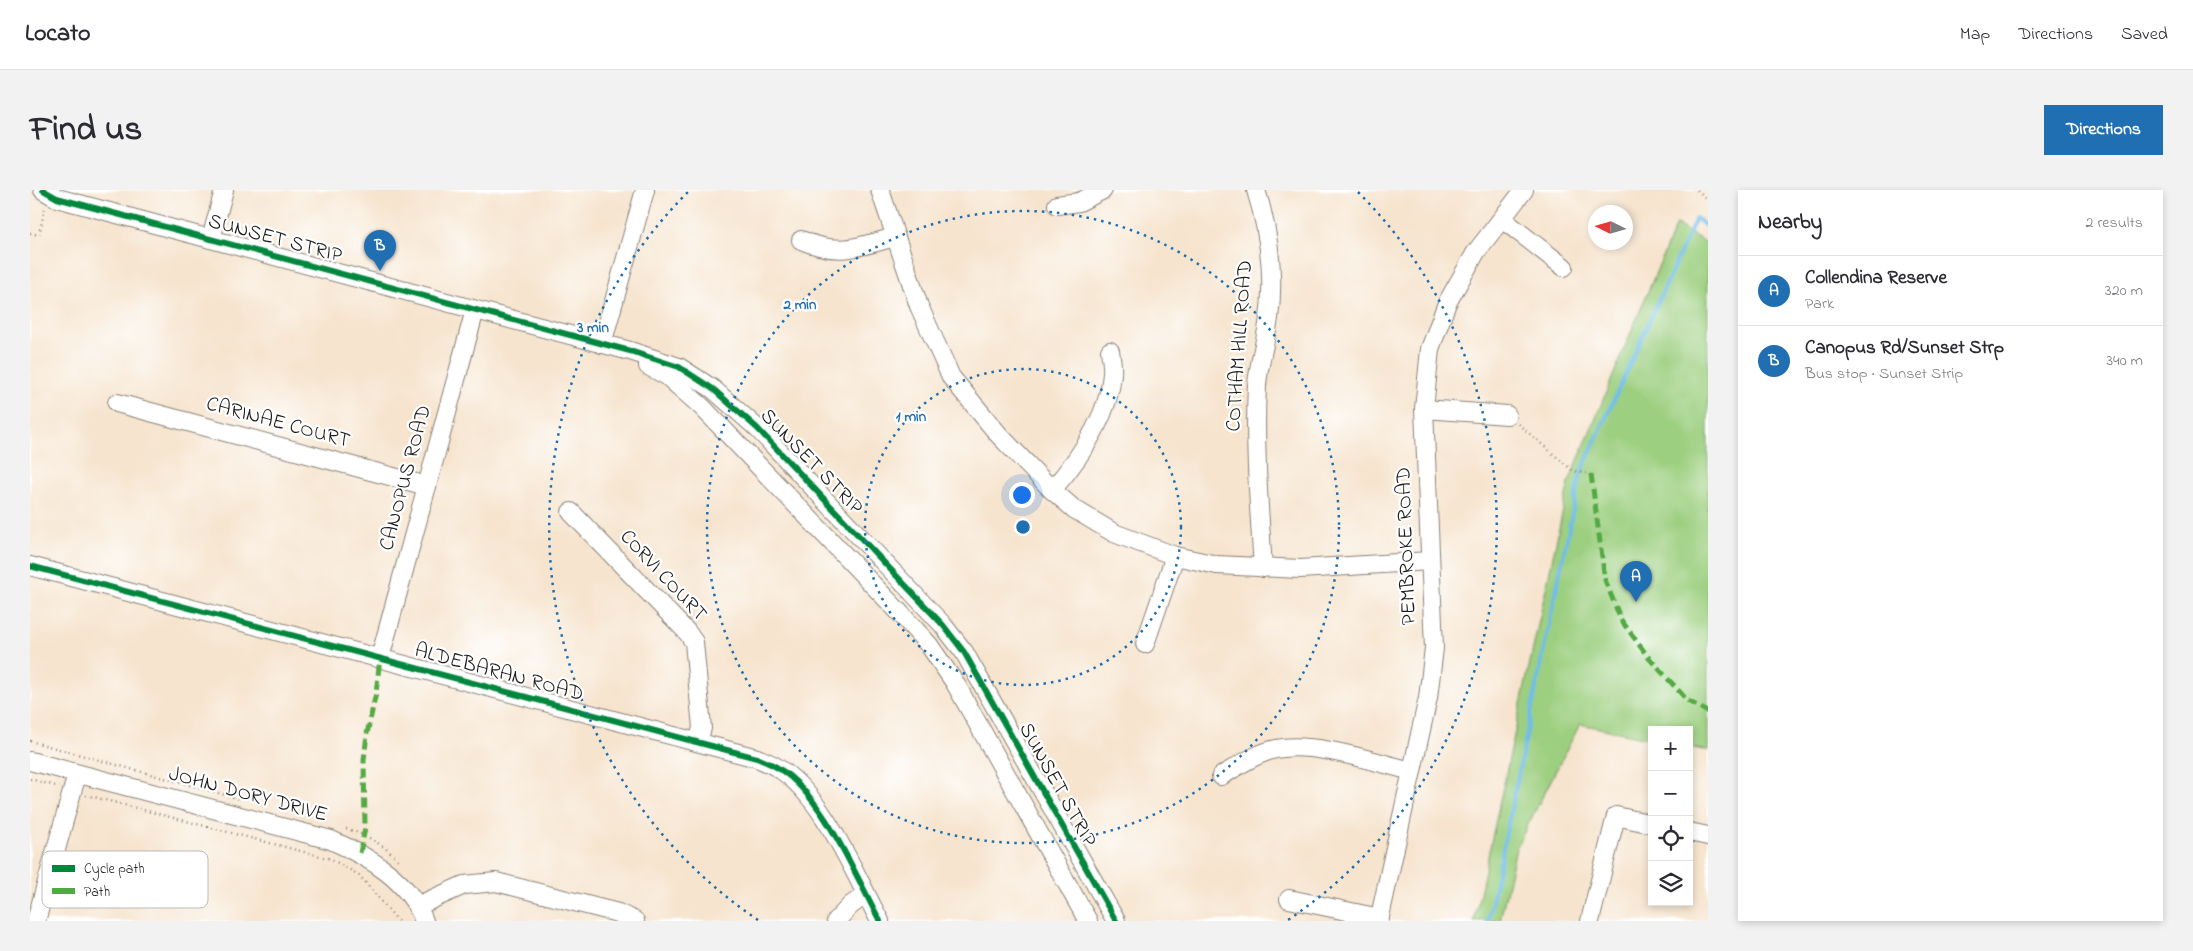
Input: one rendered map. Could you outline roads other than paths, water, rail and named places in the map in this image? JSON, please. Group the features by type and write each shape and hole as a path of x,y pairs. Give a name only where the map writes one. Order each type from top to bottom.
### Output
{"street":[{"path":"211,238 224,190"},
{"path":"602,344 645,190"},
{"path":"880,190 919,306 951,377 999,435 1052,490 1074,509 1114,533 1175,556 1217,565 1300,568 1430,561"},
{"path":"1057,205 1079,202 1103,190"},
{"name":"COTHAM HILL ROAD","path":"1256,190 1264,218 1272,271 1269,320 1257,383 1255,441 1263,568"},
{"name":"PEMBROKE ROAD","path":"1379,920 1428,698 1434,648 1424,409 1430,349 1447,303 1476,252 1524,190"},
{"name":"SUNSET STRIP","path":"30,198 49,195 602,344 679,368 713,388 757,428 944,625 964,652 1116,921"},
{"path":"1502,219 1564,268"},
{"path":"802,240 820,248 835,250 851,249 895,237"},
{"name":"CANOPUS ROAD","path":"380,658 475,310"},
{"name":"SUNSET STRIP","path":"602,344 667,376 702,406 929,645 955,683 1088,921"},
{"path":"1052,490 1071,468 1098,421 1107,399 1113,373 1110,351"},
{"name":"CARINAE COURT","path":"117,403 427,486"},
{"path":"1424,409 1507,415"},
{"name":"CORVI COURT","path":"572,512 687,632 694,642 702,728 698,742"},
{"path":"1145,644 1175,556"},
{"name":"ALDEBARAN ROAD","path":"30,566 757,758 778,767 809,795 825,819 880,921"},
{"path":"1221,776 1249,759 1276,749 1312,748 1412,770"},
{"name":"JOHN DORY DRIVE","path":"30,762 331,840 360,853 386,871 406,890 421,914"},
{"path":"55,851 76,774"},
{"path":"1590,921 1616,816 1648,823"},
{"path":"1693,833 1708,836"},
{"path":"421,914 464,884 496,882 618,912 635,921"},
{"path":"836,921 851,904 866,895"},
{"path":"36,921 42,899"},
{"path":"1289,900 1379,920"}],"waterway":[{"path":"1488,921 1580,475 1696,218 1708,228"}],"place":[{"name":"Canopus Rd/Sunset Strp","path":"380,271"},
{"name":"Collendina Reserve","path":"1636,602"}]}
